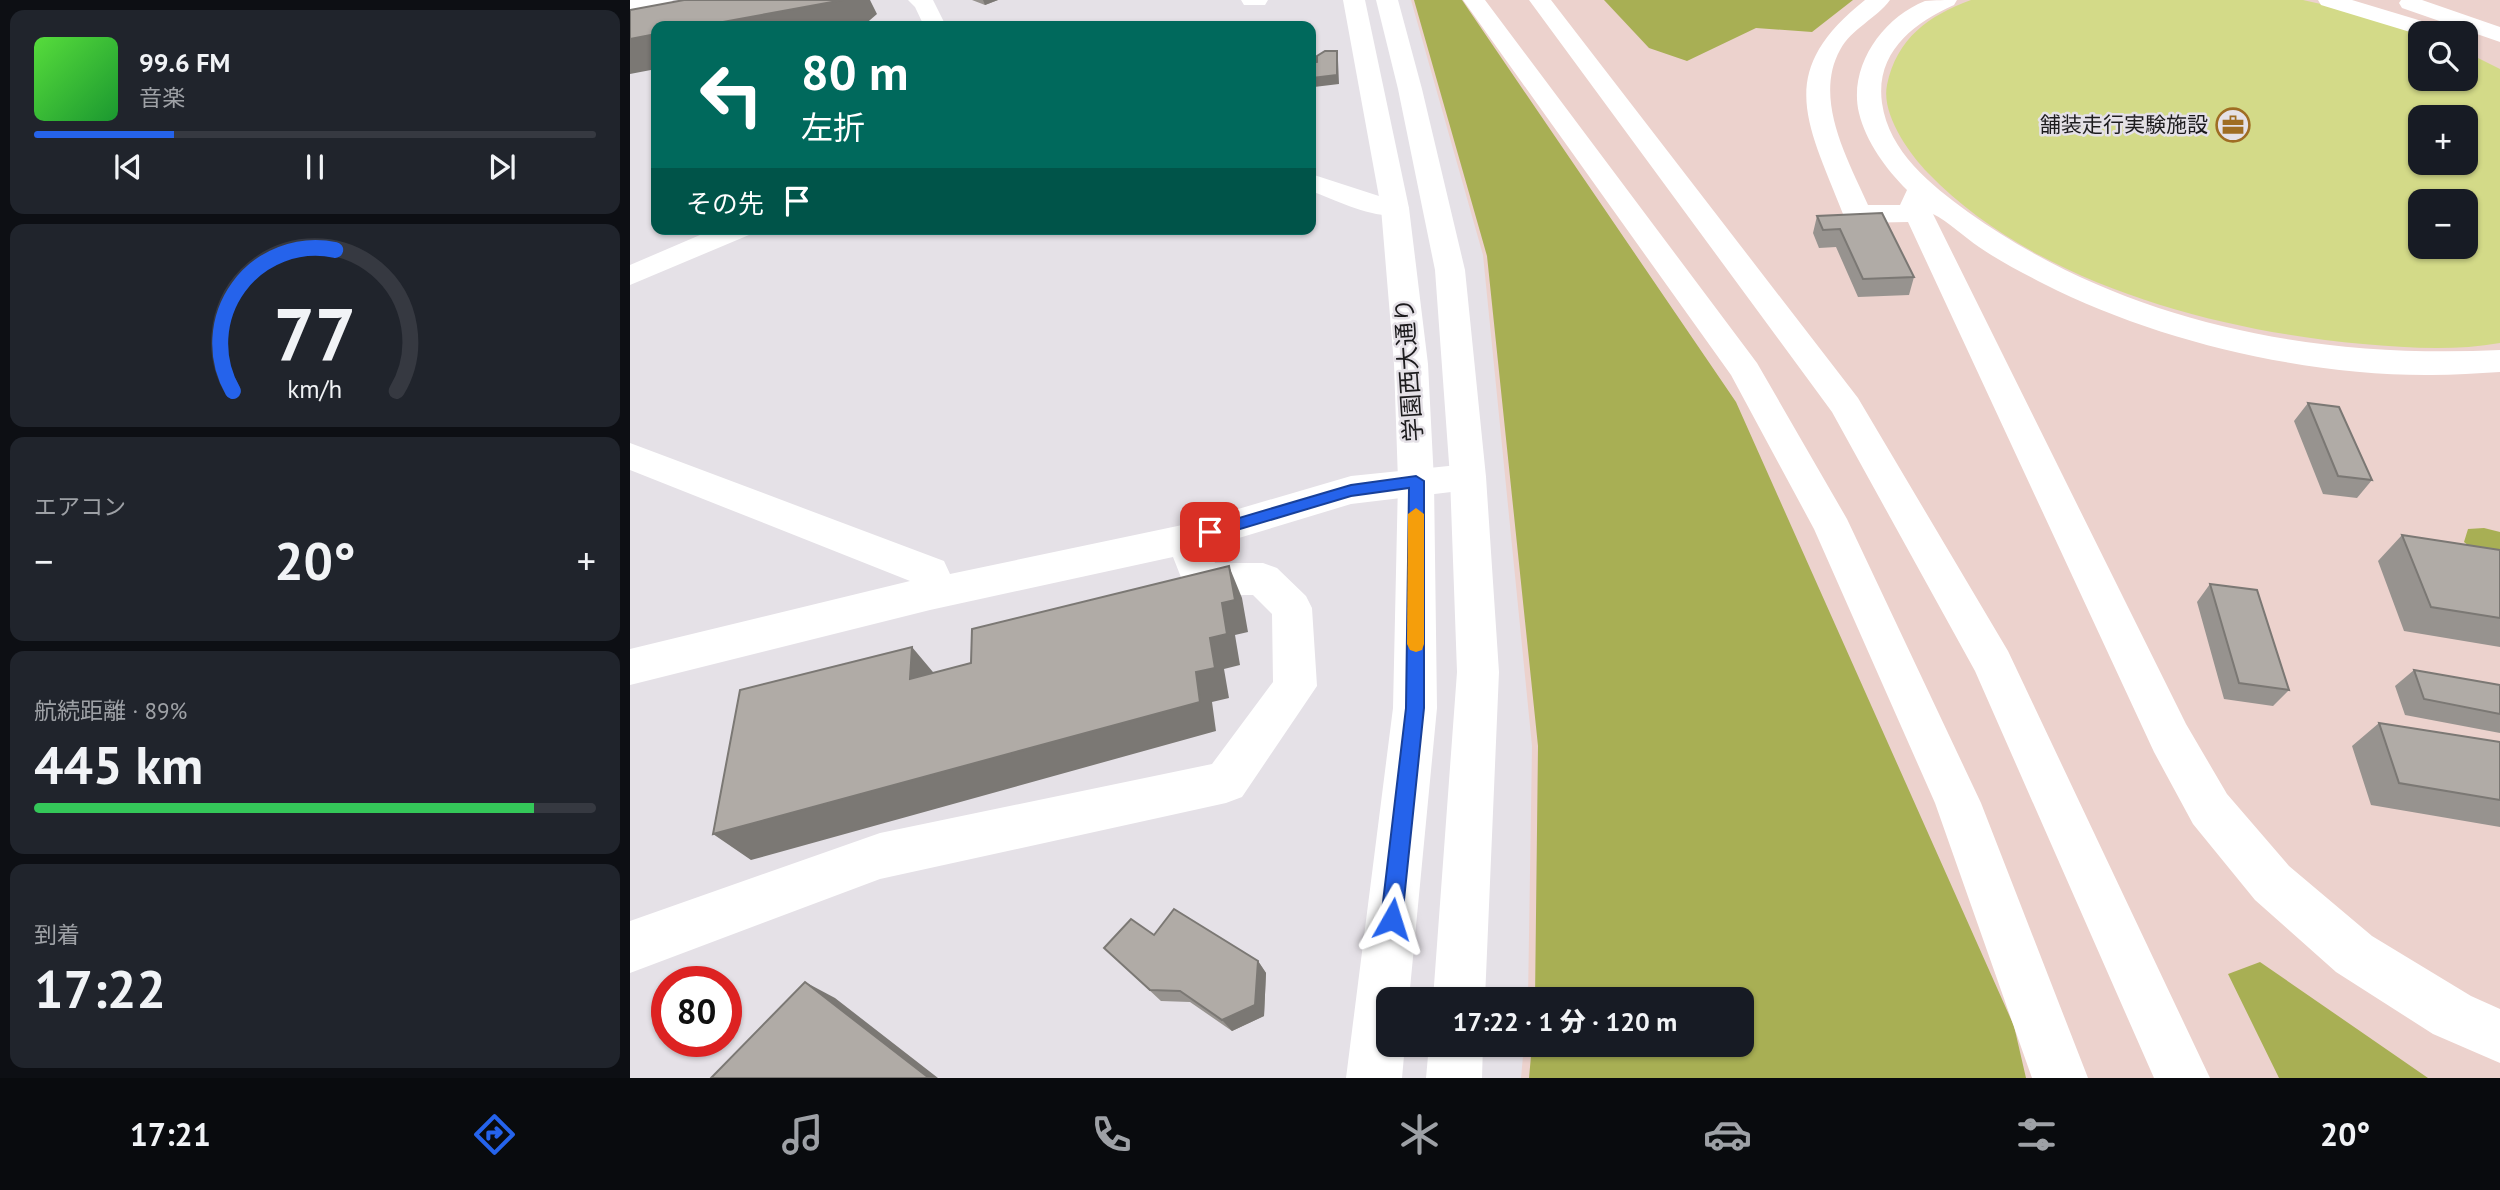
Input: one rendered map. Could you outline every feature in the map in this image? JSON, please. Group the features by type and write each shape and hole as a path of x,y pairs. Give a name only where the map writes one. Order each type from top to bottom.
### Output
{"main road":[{"path":"630,6 662,0"},
{"path":"919,0 932,21"},
{"name":"学園西大通り","path":"1354,0 1395,208 1411,364 1416,481 1415,708 1374,1078"},
{"name":"学園西大通り","path":"1387,0 1410,89 1450,270 1468,477 1478,672 1460,987"},
{"path":"1474,0 1745,371 1826,517 1958,803 2060,1078"},
{"path":"1540,0 1846,406 1993,664 2182,1078"},
{"path":"1879,0 1858,14 1839,34 1822,58 1816,83 1817,110 1857,214 1920,201 1957,219 2002,249 2056,278 2119,304 2186,327 2259,345 2333,358 2407,364 2500,361"},
{"path":"1947,0 1908,20 1889,37 1875,57 1869,80 1869,104 1878,131 1920,201 2170,738 2210,809 2272,883 2354,954 2452,1015 2500,1036"},
{"path":"2329,0 2408,24"},
{"path":"2409,1 2497,46"},
{"path":"2478,45 2497,46"},
{"path":"1316,183 1377,205 1395,208"},
{"path":"630,276 725,235"},
{"path":"630,456 930,572 930,594"},
{"path":"630,667 930,594 1187,539 1351,490 1468,477"},
{"path":"630,947 880,856 1226,782 1295,685 1292,608 1263,579 1200,579 1187,539"},
{"path":"1454,1078 1455,1057"}],"shaded area":[{"path":"1411,0 2500,0 2500,1078 1521,1078 1523,1057 1754,1057 1754,987 1528,987 1532,746 1483,255"}],"green space":[{"path":"1414,0 1462,0 1736,402 2014,1026 2026,1078 1529,1078 1531,1057 1754,1057 1754,987 1535,987 1538,746 1487,256"},
{"path":"1604,0 1853,0 1812,32 1756,28 1687,61 1649,48"},
{"path":"1971,0 2303,0 2343,9 2408,30 2408,91 2478,91 2478,58 2500,69 2500,343 2449,348 2397,347 2306,337 2248,327 2130,295 2073,272 2020,244 1971,211 1928,173 1905,144 1892,120 1886,96 1887,85 1898,54 1917,31 1941,13"},
{"path":"2484,528 2500,532 2500,570 2464,542 2468,529"},
{"path":"2260,962 2428,1078 2279,1078 2228,974"}],"building":[{"path":"684,0 843,0 728,21 651,21 651,35 630,39 630,10"},
{"path":"1325,51 1337,51 1337,75 1316,78 1317,56"},
{"path":"1882,213 1914,277 1863,279 1840,229 1823,230 1817,216"},
{"path":"2308,403 2339,407 2372,480 2338,476"},
{"path":"2402,535 2500,550 2500,618 2431,607"},
{"path":"1229,566 1235,600 1222,603 1227,634 1210,638 1215,668 1196,672 1200,702 713,834 740,690 912,647 910,679 971,663 972,629"},
{"path":"2210,584 2257,590 2289,690 2239,683"},
{"path":"2414,670 2500,685 2500,714 2424,699"},
{"path":"2379,723 2500,742 2500,800 2399,783"},
{"path":"1174,909 1258,961 1255,1005 1222,1020 1180,991 1150,990 1104,948 1131,919 1154,935"},
{"path":"805,982 929,1078 711,1078 732,1057 742,1057 742,1046"}],"slow traffic":[{"path":"1416,514 1416,644"}],"place":[{"name":"舗装走行実験施設","path":"2233,125"}],"route":[{"path":"1210,532 1351,490 1416,481 1415,708 1392,919"}]}
